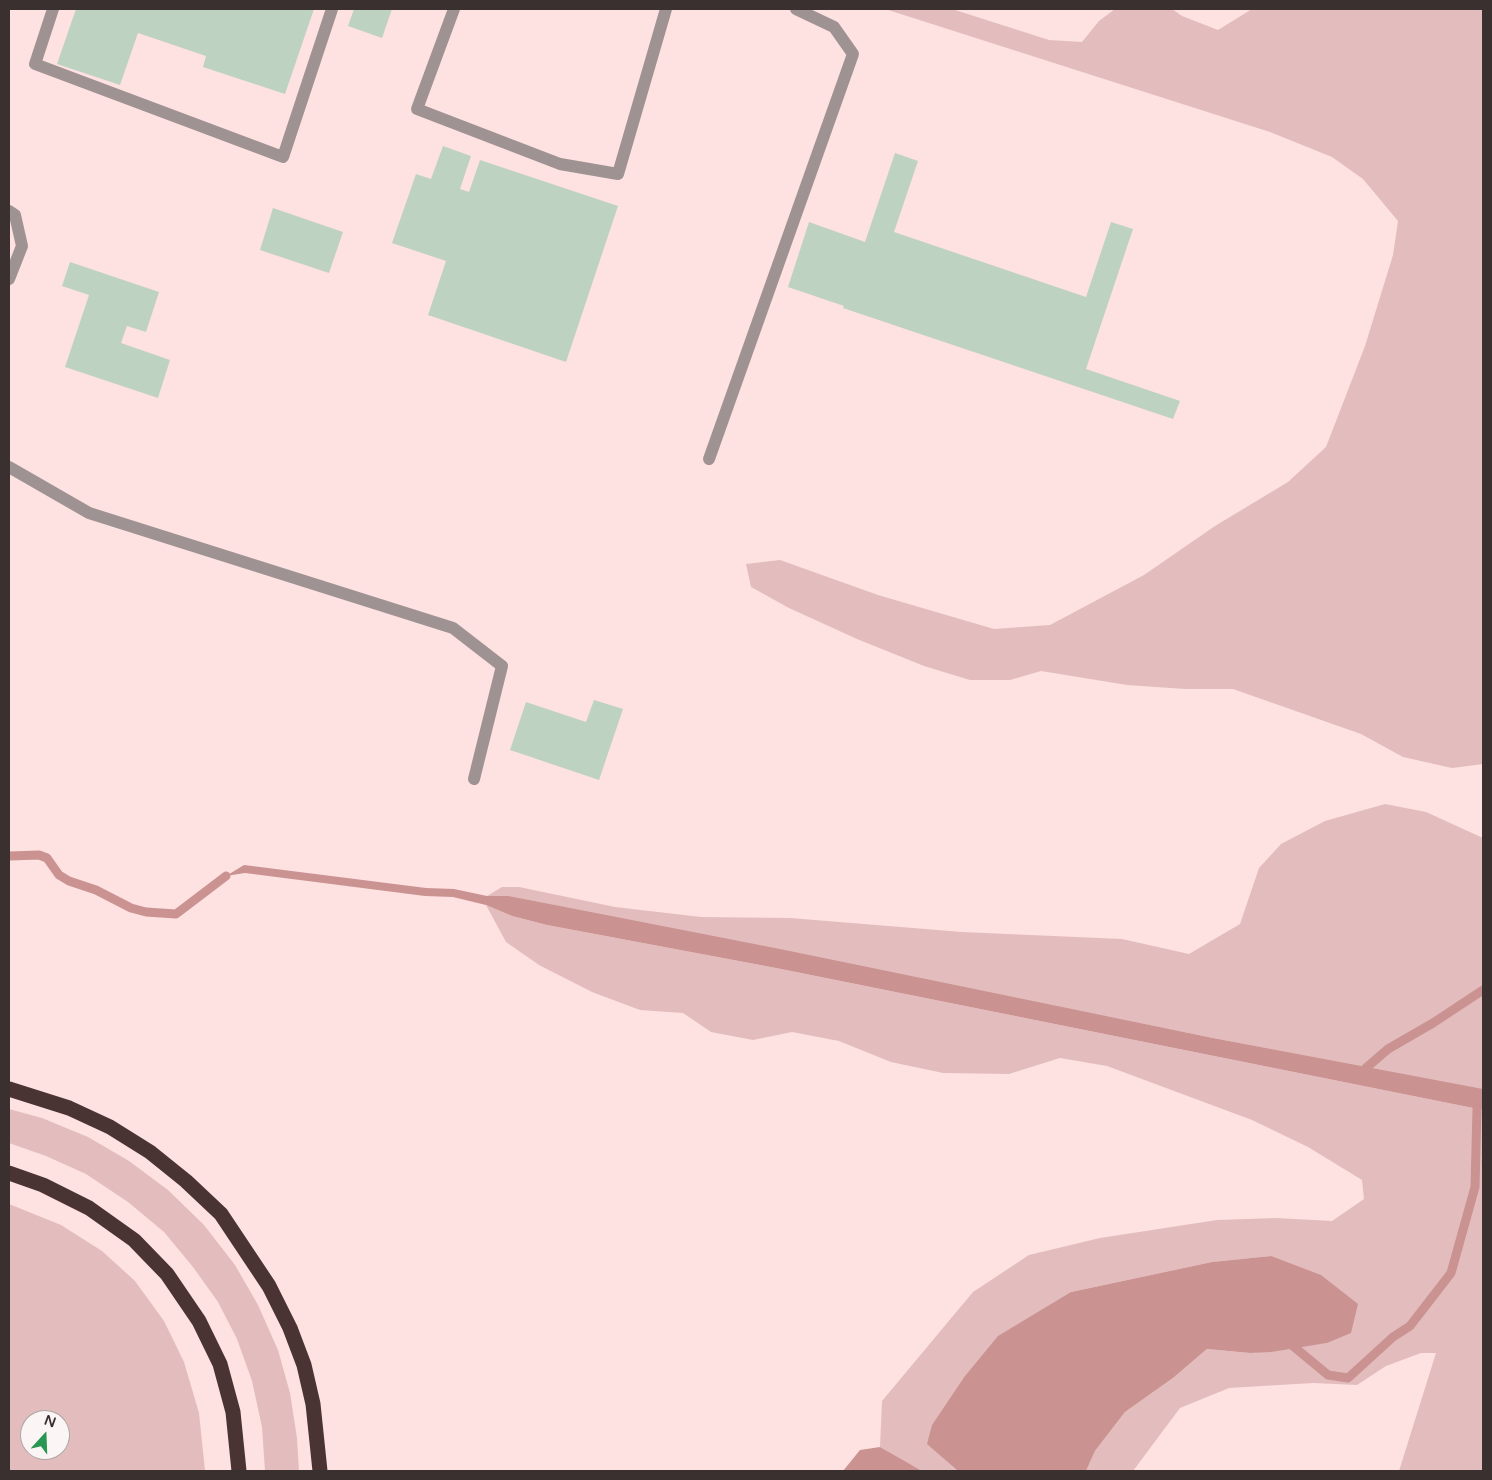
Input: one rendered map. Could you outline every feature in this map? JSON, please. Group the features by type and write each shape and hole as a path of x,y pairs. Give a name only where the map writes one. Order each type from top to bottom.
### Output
{"highway":[{"path":"9,1089 69,1108 110,1127 150,1152 186,1181 222,1214 270,1286 290,1328 304,1365 313,1404 320,1471"},
{"path":"9,1172 43,1185 89,1208 134,1240 167,1274 199,1321 220,1364 233,1412 239,1471"}],"lane":[{"path":"53,9 35,64 283,157 332,9"},
{"path":"454,9 417,110 560,164 618,174 666,9"},
{"path":"709,459 853,54 834,27 796,9"},
{"path":"9,210 15,215 22,246 9,279"},
{"path":"9,467 89,513 453,628 502,666 474,779"}],"shaded area":[{"path":"885,9 952,9 1049,40 1082,42 1099,21 1115,9 1172,9 1182,16 1218,30 1252,9 1483,9 1483,764 1452,768 1403,757 1361,734 1233,689 1185,689 1127,685 1041,671 1010,680 970,680 924,666 857,639 789,608 751,587 746,564 780,560 878,595 994,629 1050,625 1144,575 1215,526 1288,482 1326,447 1365,346 1393,255 1398,221 1363,179 1332,157 1270,132"},
{"path":"1385,804 1426,812 1483,838 1483,1090 1213,1038 509,896 487,896 502,887 519,887 615,907 701,917 790,918 962,932 1122,939 1189,954 1240,924 1259,868 1281,844 1325,821"},
{"path":"244,865 426,888 454,889 487,896 509,896 780,949 1213,1038 1483,1089 1483,1110 776,968 547,925 512,916 486,905 453,897 425,896 245,873 226,876"},
{"path":"486,905 512,916 547,925 776,968 1483,1110 1483,1471 1399,1471 1436,1353 1421,1353 1386,1366 1357,1385 1313,1383 1229,1388 1180,1408 1133,1471 1086,1471 1095,1451 1125,1412 1173,1378 1207,1349 1250,1353 1327,1343 1271,1256 1212,1262 1071,1292 947,1461 958,1471 922,1471 880,1447 882,1401 973,1292 1029,1255 1100,1238 1217,1220 1276,1218 1332,1221 1364,1199 1362,1180 1308,1147 1252,1120 1107,1066 1060,1058 1009,1074 943,1073 891,1062 839,1041 792,1032 753,1040 711,1032 683,1013 640,1010 592,992 539,965 506,942"},
{"path":"9,1109 42,1118 88,1137 129,1161 168,1190 204,1225 235,1265 258,1305 278,1350 290,1393 297,1438 299,1471 265,1471 262,1427 252,1381 237,1339 218,1302 193,1267 164,1232 128,1202 86,1174 46,1156 9,1143"},
{"path":"9,1204 61,1225 102,1251 135,1281 164,1321 184,1362 199,1413 205,1471 9,1471"},
{"path":"1271,1256 1321,1275 1358,1304 1351,1333 1327,1343 1271,1352 1250,1353 1207,1349 1173,1378 1125,1412 1095,1451 1086,1471 958,1471 927,1444 932,1425 965,1376 998,1336 1071,1292 1212,1262"},
{"path":"880,1447 922,1471 843,1471 860,1450"}],"building":[{"path":"76,9 314,9 285,94 203,67 206,56 138,33 120,85 57,64"},
{"path":"354,9 392,9 382,38 348,26"},
{"path":"443,146 471,156 460,189 469,192 480,160 618,206 566,362 428,315 446,261 392,243 416,174 431,179"},
{"path":"895,153 918,161 894,232 1086,297 1111,222 1133,229 1086,369 1180,401 1173,419 843,308 844,306 788,287 809,222 865,242"},
{"path":"273,208 343,232 329,273 260,250"},
{"path":"70,262 159,292 146,332 127,326 121,343 170,360 158,398 65,367 89,295 62,286"},
{"path":"594,700 623,709 599,780 510,750 526,702 586,722"}],"waterway":[{"path":"9,856 39,855 47,858 59,875 69,881 96,890 131,908 146,912 176,914 226,876"},
{"path":"1366,1068 1388,1049 1433,1023 1483,990"},
{"path":"1287,1341 1328,1375 1348,1378 1393,1337 1410,1326 1451,1273 1475,1187 1477,1109"}]}
